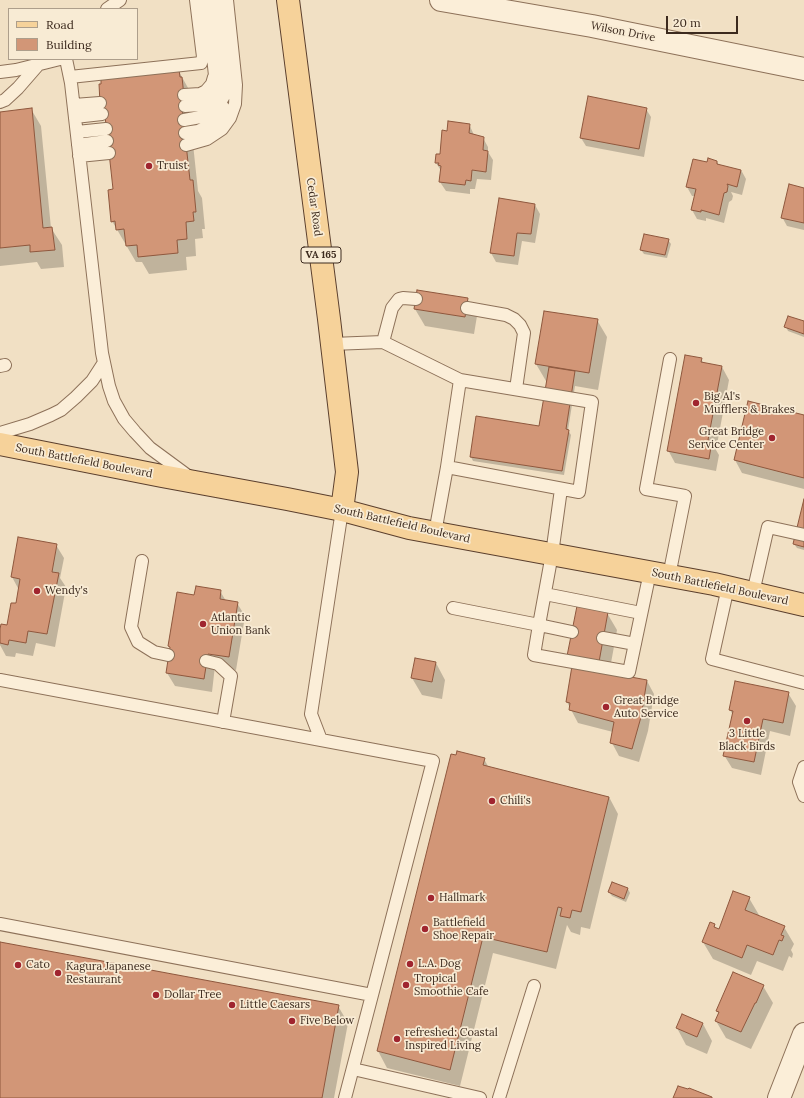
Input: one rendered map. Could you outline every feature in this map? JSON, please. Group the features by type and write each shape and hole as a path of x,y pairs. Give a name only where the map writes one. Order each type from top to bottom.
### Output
{"main road":[{"name":"Cedar Road","path":"288,0 347,472 342,510"},
{"name":"South Battlefield Boulevard","path":"0,444 342,510 409,528 728,587 804,605"}],"street":[{"name":"Wilson Drive","path":"441,0 592,26 804,69"},
{"path":"779,1098 804,1034"}],"lane":[{"path":"108,8 120,0"},
{"path":"70,77 201,63 203,57 196,0"},
{"path":"185,101 205,104 211,100 216,85 207,0"},
{"path":"217,0 226,82 226,98 216,120 209,126 185,139 208,139 222,129 230,118 235,104 236,85 226,0"},
{"path":"0,72 56,60"},
{"path":"66,60 70,77 103,364 114,401 124,419 150,448 186,476 212,486"},
{"path":"0,102 5,100 18,88 38,65"},
{"path":"184,120 202,118 214,110 222,102 226,82"},
{"path":"0,92 18,88"},
{"path":"74,111 101,109"},
{"path":"78,144 107,141 78,144"},
{"path":"383,342 392,308 399,299 416,299"},
{"path":"467,308 506,315 514,319 520,325 524,333 516,389"},
{"path":"332,344 383,342 460,380 592,402 579,492 447,467"},
{"path":"561,489 552,554 534,655 629,672 641,613 659,574 685,496 646,489 670,359"},
{"path":"0,433 30,424 60,410 92,381 103,364"},
{"path":"435,533 460,380"},
{"path":"321,740 311,714 342,510"},
{"path":"753,593 768,528 804,536"},
{"path":"142,561 131,627 138,642 154,652 168,655"},
{"path":"728,587 712,660 804,683"},
{"path":"545,594 641,613"},
{"path":"452,608 572,632"},
{"path":"603,638 635,644"},
{"path":"206,661 218,664 231,676 223,722"},
{"path":"0,680 433,761 345,1098"},
{"path":"804,767 799,782 804,796"},
{"path":"0,924 372,995"},
{"path":"499,1098 534,986"},
{"path":"353,1069 480,1098"}],"building":[{"name":"Truist","path":"179,69 180,77 182,77 185,106 182,108 190,180 193,180 196,212 193,212 194,221 186,222 187,239 177,240 178,253 138,257 137,245 126,246 124,229 116,230 115,221 111,222 108,190 113,189 105,116 100,103 99,84 101,84 101,77"},
{"path":"588,96 647,108 639,149 580,138"},
{"path":"32,108 43,228 52,227 55,250 30,252 30,245 0,248 0,112"},
{"path":"448,121 470,124 469,133 484,137 483,150 488,151 486,172 472,170 471,181 466,180 465,185 439,182 441,166 438,165 439,163 435,163 436,154 440,154 442,130 447,131"},
{"path":"708,158 717,161 717,164 741,170 737,187 727,184 727,192 724,193 719,215 701,210 701,212 691,210 696,189 686,187 693,159 707,162"},
{"path":"789,184 804,188 804,223 781,218"},
{"path":"499,198 535,204 531,234 517,233 514,256 490,253"},
{"path":"644,234 669,239 665,255 640,250"},
{"path":"417,290 468,298 465,317 414,309"},
{"path":"544,311 598,319 589,373 535,364"},
{"path":"788,316 804,321 804,334 784,327"},
{"name":"Big Al's Mufflers & Brakes","path":"685,355 702,358 701,362 722,366 708,440 712,441 709,459 667,451"},
{"path":"549,367 575,371 566,429 569,430 562,471 470,457 476,416 539,426"},
{"name":"Great Bridge Service Center","path":"748,401 804,415 804,478 734,460"},
{"path":"804,499 804,547 793,544"},
{"name":"Wendy's","path":"18,537 57,544 52,572 59,573 47,634 28,631 26,643 9,640 8,645 0,643 0,629 1,624 7,625 11,603 16,603 20,579 11,577"},
{"name":"Atlantic Union Bank","path":"196,586 221,590 220,599 238,602 229,657 208,654 204,679 166,673 170,647 168,646 177,592 194,595"},
{"path":"577,606 608,612 599,662 567,656"},
{"path":"415,658 436,662 432,682 411,678"},
{"name":"Great Bridge Auto Service","path":"572,666 647,680 641,717 632,749 610,743 614,722 569,710 570,703 566,702"},
{"name":"3 Little Black Birds","path":"735,681 789,692 783,723 763,719 754,762 723,756 733,711 729,710"},
{"path":"457,751 485,758 483,765 609,797 581,912 572,910 570,918 560,916 562,908 558,907 547,952 483,937 450,1070 377,1051 451,754 456,755"},
{"path":"612,882 628,888 624,899 608,892"},
{"path":"733,891 750,897 745,910 785,926 781,935 784,936 782,941 779,940 773,955 747,945 742,958 702,942 710,922 715,924 714,927 719,929"},
{"path":"0,942 339,1005 322,1098 0,1098"},
{"path":"733,972 764,985 741,1032 715,1021 719,1012 716,1011"},
{"path":"682,1014 703,1023 697,1037 676,1028"},
{"path":"678,1086 689,1088 712,1098 673,1098"}],"place":[{"name":"Truist","path":"149,166"},
{"name":"Big Al's Mufflers & Brakes","path":"696,403"},
{"name":"Great Bridge Service Center","path":"772,438"},
{"name":"Wendy's","path":"37,591"},
{"name":"Atlantic Union Bank","path":"203,624"},
{"name":"Great Bridge Auto Service","path":"606,707"},
{"name":"3 Little Black Birds","path":"747,721"},
{"name":"Chili's","path":"492,801"},
{"name":"Hallmark","path":"431,898"},
{"name":"Battlefield Shoe Repair","path":"425,929"},
{"name":"L.A. Dog","path":"410,964"},
{"name":"Cato","path":"18,965"},
{"name":"Kagura Japanese Restaurant","path":"58,973"},
{"name":"Tropical Smoothie Cafe","path":"406,985"},
{"name":"Dollar Tree","path":"156,995"},
{"name":"Little Caesars","path":"232,1005"},
{"name":"Five Below","path":"292,1021"},
{"name":"refreshed: Coastal Inspired Living","path":"397,1039"}]}
